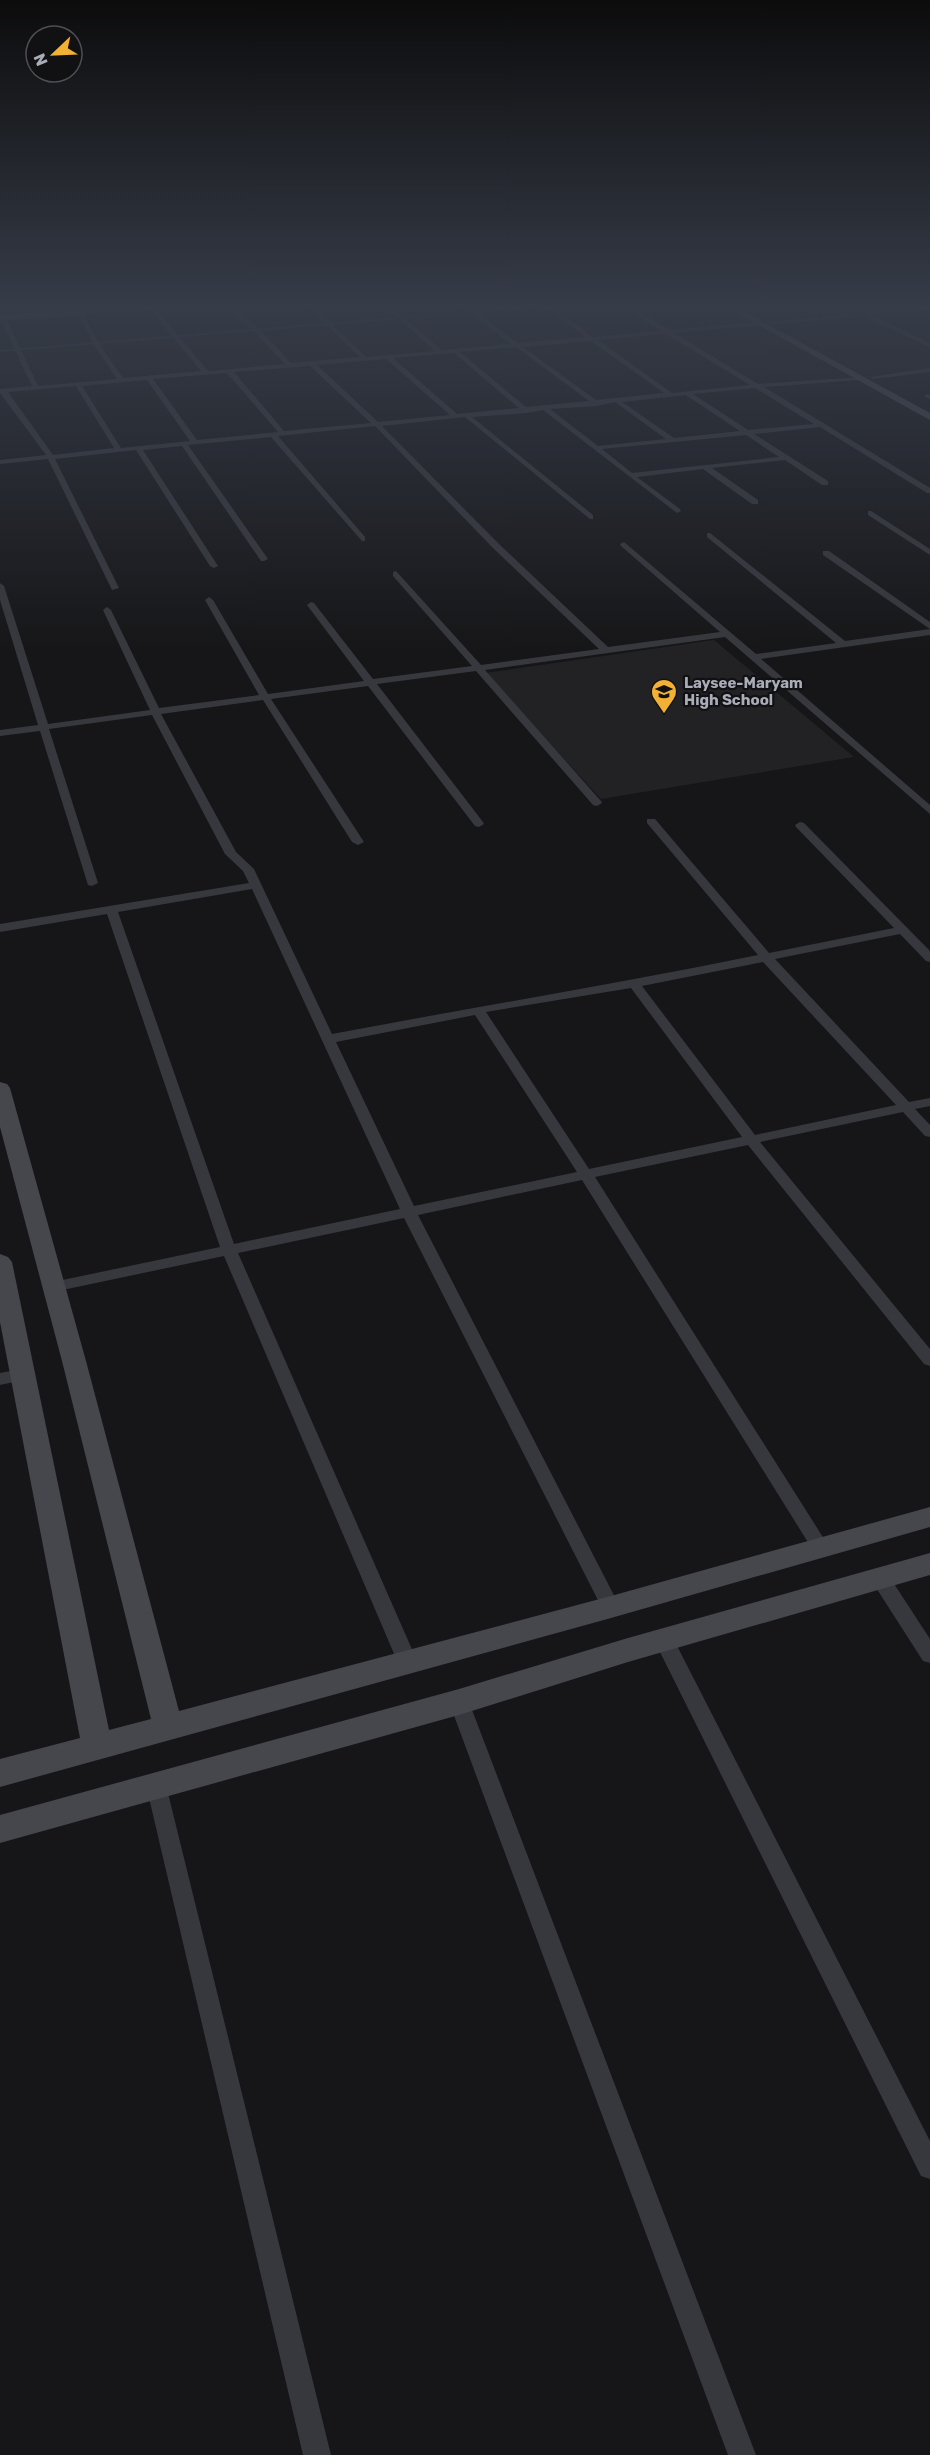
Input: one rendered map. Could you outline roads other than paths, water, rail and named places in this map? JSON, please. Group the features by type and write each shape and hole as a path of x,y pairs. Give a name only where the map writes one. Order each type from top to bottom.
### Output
{"main road":[{"path":"0,1088 168,1726"},
{"path":"0,1262 11,1377 97,1746"},
{"path":"0,1773 408,1663 930,1517"},
{"path":"0,1829 459,1702 664,1640 930,1564"}],"street":[{"path":"25,422 51,457 115,588"},
{"path":"101,422 119,450"},
{"path":"180,422 195,443"},
{"path":"272,422 283,434"},
{"path":"373,422 496,546 607,651"},
{"path":"0,462 411,422"},
{"path":"474,422 590,517"},
{"path":"562,422 677,511"},
{"path":"646,422 672,440"},
{"path":"729,422 825,483"},
{"path":"816,422 930,491"},
{"path":"597,448 822,425"},
{"path":"273,435 362,539"},
{"path":"184,444 264,559"},
{"path":"138,448 214,566"},
{"path":"631,475 786,458"},
{"path":"705,467 755,502"},
{"path":"871,513 930,553"},
{"path":"710,536 843,644"},
{"path":"624,544 930,811"},
{"path":"826,553 930,626"},
{"path":"396,574 597,803"},
{"path":"0,586 4,611 45,727 92,883"},
{"path":"209,600 266,698 358,842"},
{"path":"311,605 479,824"},
{"path":"107,610 156,713 231,855 248,869 410,1212 611,1607"},
{"path":"755,657 930,632"},
{"path":"0,733 726,634"},
{"path":"651,821 765,956 930,1133"},
{"path":"800,825 930,958"},
{"path":"0,928 256,885"},
{"path":"111,909 229,1250 408,1663"},
{"path":"329,1039 478,1010 634,984 902,930"},
{"path":"634,984 752,1141 930,1360"},
{"path":"478,1010 586,1174 820,1547"},
{"path":"53,1287 930,1102"},
{"path":"880,1578 930,1655"},
{"path":"664,1640 930,2167"},
{"path":"459,1702 742,2455"},
{"path":"156,1785 317,2455"}],"place":[{"name":"Laysee-Maryam High School","path":"664,715"}]}
